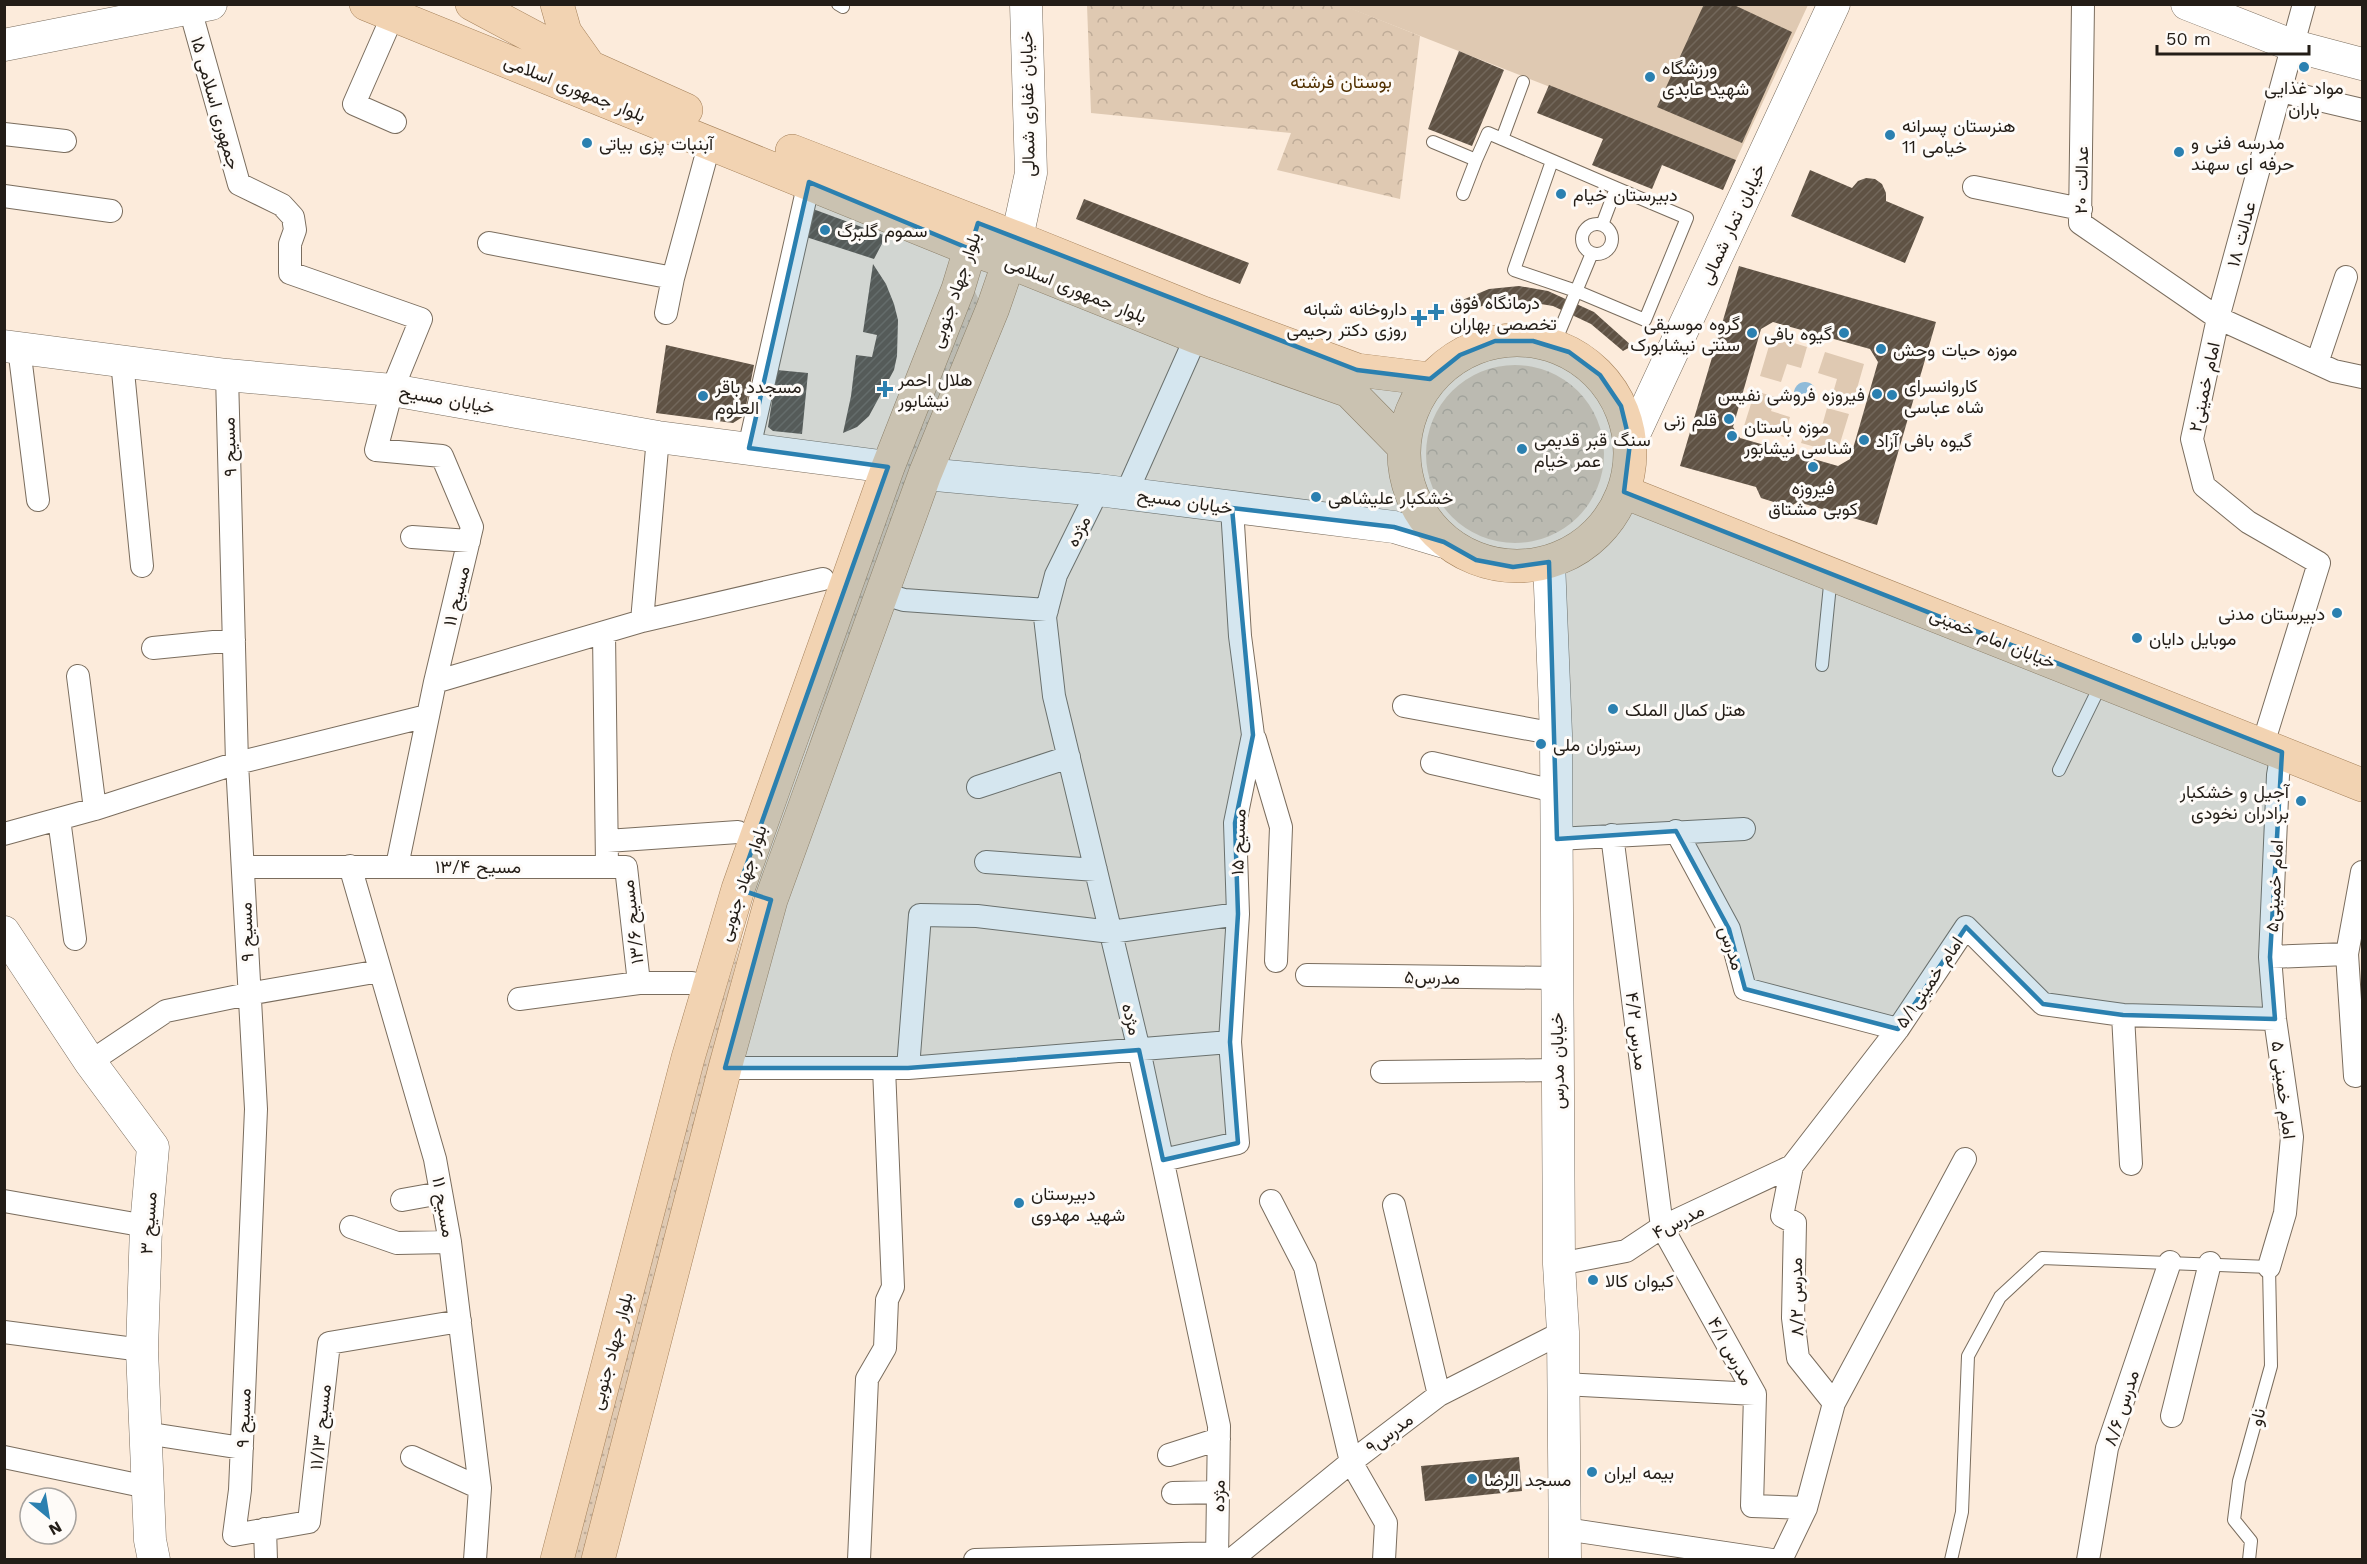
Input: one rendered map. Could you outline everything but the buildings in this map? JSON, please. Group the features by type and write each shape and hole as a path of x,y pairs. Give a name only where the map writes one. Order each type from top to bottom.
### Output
{"main road":[{"name":"بلوار جمهوری اسلامی","path":"472,4 590,67 974,236"},
{"path":"557,4 565,32 590,67"},
{"name":"بلوار جمهوری اسلامی","path":"380,10 809,182 1203,313 1357,370 1430,379"},
{"name":"بلوار جهاد جنوبی","path":"557,1560 688,1058 738,889 888,467 958,289 974,236"},
{"name":"بلوار جمهوری اسلامی","path":"1013,250 1196,337 1349,391 1403,446"},
{"name":"بلوار جهاد جنوبی","path":"598,1560 725,1068 771,900 924,474 993,308 1013,250"},
{"path":"958,289 968,285 979,287 989,295 993,308"},
{"path":"1533,340 1569,352 1600,375 1621,406 1630,443 1630,468 1624,492 1607,523 1581,547 1550,562 1512,567 1476,560 1444,542 1420,515 1406,482 1403,446 1411,411 1430,379 1460,355 1495,341 1533,340"},
{"name":"خیابان امام خمینی","path":"1624,492 2362,785"},
{"path":"738,889 771,900"}],"street":[{"path":"51,36 69,15 70,4"},
{"name":"خیابان غفاری شمالی","path":"1013,250 1031,173 1026,4"},
{"name":"خیابان تمار شمالی","path":"1630,443 1834,4"},
{"name":"عدالت ۲۰","path":"2083,4 2080,224 2218,318"},
{"path":"2187,4 2294,46 2362,63"},
{"path":"2294,46 2304,4"},
{"path":"4,45 200,7"},
{"name":"جمهوری اسلامی ۱۵","path":"200,7 239,184 282,205 293,217 295,230 290,244 290,273 421,319 392,390"},
{"path":"380,10 354,104 395,122"},
{"name":"عدالت ۱۸","path":"2218,318 2294,46"},
{"path":"2281,91 2362,110"},
{"path":"4,134 64,141"},
{"path":"666,313 673,278 710,142"},
{"path":"748,448 809,182"},
{"path":"1974,187 2081,209"},
{"path":"4,196 111,212"},
{"path":"489,243 673,278"},
{"path":"2317,363 2346,277"},
{"path":"2218,318 2334,371 2362,377"},
{"name":"امام خمینی۲","path":"2218,318 2192,439 2204,486 2248,522 2319,563 2272,748"},
{"name":"مژده","path":"1196,337 1112,492 1056,575 1045,617 1054,696 1139,1050 1219,1426 1218,1491 1222,1557"},
{"path":"12,347 38,500"},
{"name":"خیابان مسیح","path":"12,347 227,375 392,390 658,437 888,467"},
{"path":"122,361 142,566"},
{"name":"مسیح ۹","path":"227,375 237,763 256,1109 240,1490"},
{"name":"مسیح ۱۱","path":"392,390 376,450 442,456 472,527 435,682 397,866"},
{"path":"642,621 658,437"},
{"name":"خیابان مسیح","path":"924,474 1112,492 1394,527 1444,542"},
{"name":"مسیح ۱۵","path":"1162,1160 1238,1143 1230,1042 1238,914 1235,823 1253,735 1240,636 1232,508"},
{"path":"412,537 469,541"},
{"name":"خیابان مدرس","path":"1550,562 1556,734 1559,1264 1563,1332 1565,1544"},
{"path":"435,682 642,621 823,579"},
{"path":"881,594 904,600 1047,610"},
{"path":"604,633 607,866"},
{"path":"153,648 234,640"},
{"path":"78,676 95,809"},
{"path":"1404,706 1556,734"},
{"path":"4,834 95,809 237,763 428,716"},
{"path":"1253,735 1281,827 1276,961"},
{"name":"امام خمینی۵","path":"2272,748 2278,775 2270,957 2275,1019"},
{"path":"978,787 1069,757"},
{"path":"1432,763 1555,791"},
{"path":"59,819 75,939"},
{"path":"1557,839 1744,829"},
{"name":"مدرس","path":"1676,831 1729,928 1745,989 1898,1029"},
{"path":"607,841 738,832"},
{"name":"مدرس ۴/۲","path":"1612,835 1662,1227"},
{"path":"986,862 1096,870"},
{"name":"مسیح ۱۱","path":"350,866 435,1160 450,1242 480,1488 475,1560"},
{"name":"مسیح ۱۳/۴","path":"244,867 607,866"},
{"name":"مسیح ۱۳/۶","path":"519,999 639,983 626,867 607,866"},
{"path":"2355,1076 2347,954 2362,872"},
{"path":"908,1068 920,915 977,916 1111,932 1238,914"},
{"name":"امام خمینی۵/۱","path":"1792,1166 1898,1029 1966,927 2043,1004 2123,1015 2275,1019"},
{"name":"مسیح ۳","path":"4,932 90,1062 153,1147 146,1226 142,1350 150,1540 154,1560"},
{"path":"2270,957 2347,954"},
{"path":"90,1062 166,1011 380,971"},
{"name":"مدرس۵","path":"1307,975 1557,978"},
{"path":"639,983 692,983"},
{"path":"2123,1015 2131,1164"},
{"name":"امام خمینی ۵","path":"2268,1267 2285,1213 2292,1137 2275,1019"},
{"path":"725,1068 908,1068 1230,1042"},
{"path":"859,1560 867,1379 885,1348 887,1300 893,1287 885,1068"},
{"path":"1382,1072 1558,1070"},
{"path":"1781,1560 1806,1508 1834,1403 1965,1159"},
{"name":"مدرس۴","path":"1559,1264 1626,1251 1662,1227 1792,1166"},
{"name":"مدرس ۸/۲","path":"1792,1166 1782,1216 1796,1223 1793,1318 1798,1358 1834,1403"},
{"path":"402,1200 441,1193"},
{"path":"1271,1201 1305,1267 1351,1462 1386,1523 1384,1560"},
{"path":"4,1202 146,1226"},
{"path":"1394,1205 1439,1395"},
{"path":"351,1227 397,1243 450,1242"},
{"name":"مدرس ۴/۱","path":"1662,1227 1755,1394 1752,1506 1806,1508"},
{"name":"مدرس ۸/۶","path":"2088,1560 2107,1448 2170,1262"},
{"path":"2172,1416 2210,1263"},
{"name":"مسیح ۱۱/۱۳","path":"240,1490 234,1534 309,1522 329,1343 460,1321"},
{"path":"4,1332 142,1350"},
{"name":"مدرس۹","path":"1222,1557 1439,1395 1563,1332"},
{"path":"1563,1384 1755,1394"},
{"path":"145,1432 242,1448"},
{"path":"1169,1455 1219,1439"},
{"path":"4,1457 147,1487"},
{"path":"412,1457 480,1488"},
{"path":"1173,1493 1218,1491"},
{"path":"265,1529 266,1560"},
{"path":"1565,1544 1772,1560"},
{"path":"975,1560 1222,1557"}],"lane":[{"path":"1502,139 1523,82"},
{"path":"1463,194 1488,134 1502,139 1687,218 1645,320 1576,291 1514,270 1552,161"},
{"path":"1433,142 1476,160"},
{"path":"1602,225 1616,188"},
{"path":"1590,225 1602,225 1611,233 1612,243 1602,253 1592,253 1584,247 1583,232 1590,225"},
{"path":"1553,347 1592,253"},
{"path":"1822,665 1831,574"},
{"path":"2059,770 2103,681"},
{"path":"1951,1560 1962,1512 1968,1356 2000,1297 2042,1258 2268,1267"},
{"name":"ناو","path":"2249,1560 2251,1541 2234,1520 2240,1481 2271,1366 2268,1267"}],"highlighted area":[{"path":"809,182 970,249 978,223 1357,370 1430,379 1460,355 1495,341 1533,341 1569,352 1600,375 1621,406 1630,443 1624,492 2282,752 2270,957 2275,1019 2123,1015 2043,1004 1966,927 1898,1029 1745,989 1729,929 1676,831 1557,839 1549,562 1513,567 1476,560 1444,542 1394,527 1232,508 1253,735 1235,823 1238,914 1230,1042 1238,1143 1163,1160 1139,1050 908,1068 725,1068 771,900 738,889 888,467 749,448"}],"green space":[{"name":"ورزشگاه شهید عابدی","path":"1350,4 1808,5 1736,160 1349,8"},
{"name":"بوستان فرشته","path":"1087,5 1350,5 1350,8 1420,36 1400,199 1277,170 1291,133 1091,113"},
{"path":"969,289 975,292 979,300 765,880 853,609"},
{"path":"1772,336 1807,347 1801,368 1787,364 1781,382 1760,376"},
{"path":"1825,352 1864,364 1854,399 1833,393 1837,379 1818,373"},
{"path":"1515,365 1549,372 1578,391 1597,420 1604,454 1597,488 1578,517 1549,536 1515,543 1481,536 1452,517 1433,488 1426,454 1433,420 1452,391 1481,372"},
{"path":"1755,391 1776,397 1771,411 1790,417 1784,437 1744,426"},
{"path":"1827,408 1849,414 1837,453 1801,443 1808,422 1822,426"},
{"path":"743,935 636,1356 581,1559 571,1560 698,1078"}],"water":[{"path":"1805,382 1813,385 1816,393 1813,401 1805,404 1797,401 1794,393 1797,385"}],"place":[{"name":"مواد غذایی باران","path":"2304,67"},
{"name":"ورزشگاه شهید عابدی","path":"1650,77"},
{"name":"هنرستان پسرانه خیامی 11","path":"1890,135"},
{"name":"آبنبات پزی بیاتی","path":"587,143"},
{"name":"مدرسه فنی و حرفه ای سهند","path":"2179,152"},
{"name":"دبیرستان خیام","path":"1561,194"},
{"name":"سموم گلبرگ","path":"825,230"},
{"name":"درمانگاه فوق تخصصی بهاران","path":"1436,312"},
{"name":"داروخانه شبانه روزی دکتر رحیمی","path":"1419,318"},
{"name":"گروه موسیقی سنتی نیشابورک","path":"1752,333"},
{"name":"گیوه بافی","path":"1844,333"},
{"name":"موزه حیات وحش","path":"1881,349"},
{"name":"هلال احمر نیشابور","path":"885,389"},
{"name":"فیروزه فروشی نفیس","path":"1877,394"},
{"name":"کاروانسرای شاه عباسی","path":"1892,395"},
{"name":"مسجدد باقر العلوم","path":"703,396"},
{"name":"قلم زنی","path":"1729,419"},
{"name":"موزه باستان شناسی نیشابور","path":"1732,436"},
{"name":"گیوه بافی آراد","path":"1864,440"},
{"name":"سنگ قبر قدیمی عمر خیام","path":"1522,449"},
{"name":"فیروزه کوبی مشتاق","path":"1813,467"},
{"name":"خشکبار علیشاهی","path":"1316,497"},
{"name":"دبیرستان مدنی","path":"2337,613"},
{"name":"موبایل دایان","path":"2137,638"},
{"name":"هتل کمال الملک","path":"1613,709"},
{"name":"رستوران ملی","path":"1541,744"},
{"name":"آجیل و خشکبار برادران نخودی","path":"2301,801"},
{"name":"دبیرستان شهید مهدوی","path":"1019,1203"},
{"name":"کیوان کالا","path":"1593,1280"},
{"name":"بیمه ایران","path":"1592,1472"},
{"name":"مسجد الرضا","path":"1472,1479"}]}
